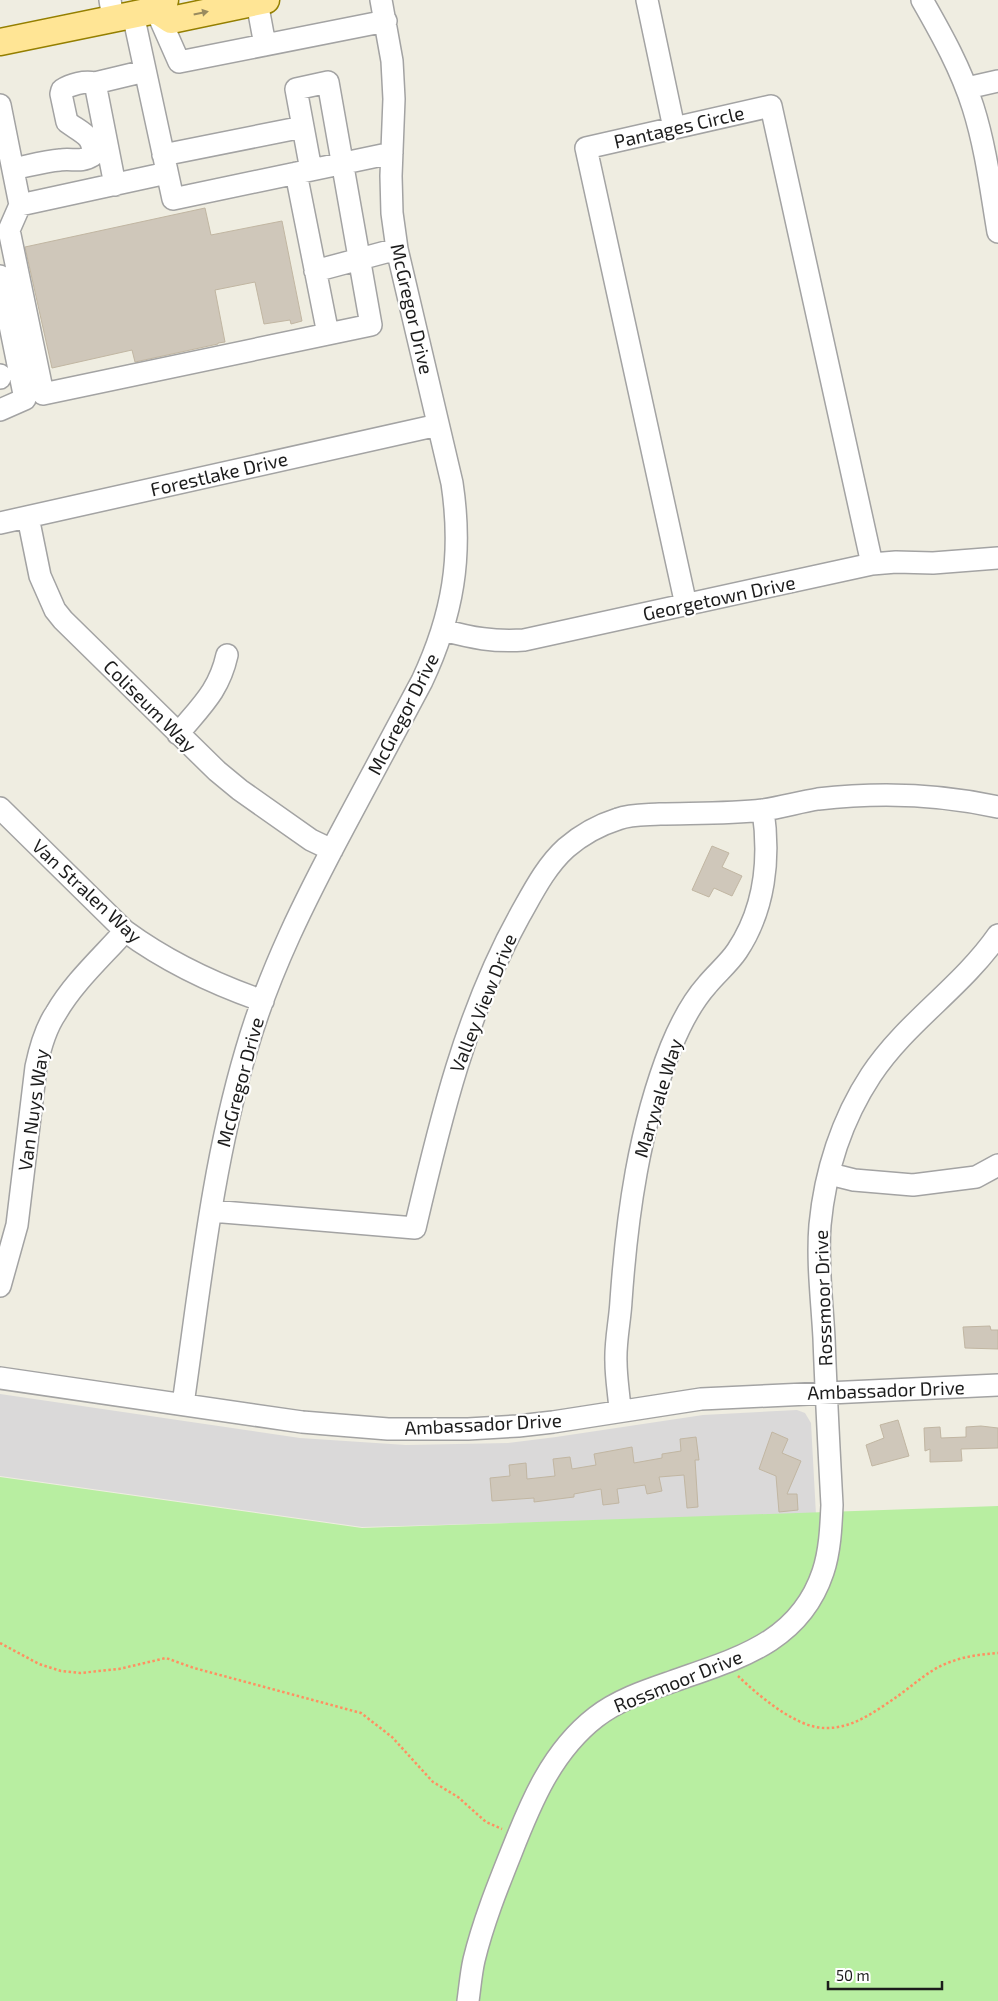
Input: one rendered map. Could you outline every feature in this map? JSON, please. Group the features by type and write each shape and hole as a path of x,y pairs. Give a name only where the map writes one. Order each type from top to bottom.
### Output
{"main road":[{"path":"0,42 136,8 171,20 262,1"}],"street":[{"path":"647,0 674,128"},
{"path":"922,0 957,65 967,88 980,133 998,232"},
{"path":"262,1 265,45"},
{"path":"136,8 179,62 265,45 387,6"},
{"name":"McGregor Drive","path":"183,1404 210,1211 222,1144 246,1050 262,1001 300,911 436,651 451,596 457,542 456,512 452,483 397,248 392,213 390,176 394,100 387,6"},
{"path":"136,8 145,71 173,199 392,153"},
{"path":"8,162 62,159 86,160 92,156 93,149 88,136 67,122 61,94 62,90 66,87 86,82 95,82 145,71"},
{"path":"967,88 998,81"},
{"path":"95,82 114,185"},
{"path":"0,105 8,162 20,205 9,230 43,394 371,325 328,82 296,89 303,127 304,171 315,270 328,334"},
{"name":"Pantages Circle","path":"686,605 586,148 771,106 872,564"},
{"path":"20,205 114,185 165,164 303,127"},
{"path":"315,270 359,260 397,248"},
{"path":"0,276 25,399 0,410"},
{"name":"Forestlake Drive","path":"0,523 438,425"},
{"name":"Coliseum Way","path":"28,516 40,576 56,610 63,620 217,771 240,790 311,840 332,850"},
{"name":"Georgetown Drive","path":"443,630 473,638 498,641 524,640 872,564 896,562 933,563 998,558"},
{"path":"178,734 213,692 223,672 227,655"},
{"name":"Valley View Drive","path":"210,1211 415,1228 448,1098 467,1035 488,982 512,930 549,867 566,849 585,834 618,818 630,815 763,810 818,799 869,796 952,799 998,807"},
{"name":"Van Stralen Way","path":"0,808 125,931 148,948 241,993 262,1001"},
{"name":"Maryvale Way","path":"620,1410 615,1360 625,1243 632,1194 643,1140 671,1048 681,1024 706,986 736,952 754,916 766,867 766,832 763,810"},
{"name":"Van Nuys Way","path":"0,1286 17,1225 36,1066 41,1044 55,1014 68,995 125,931"},
{"name":"Rossmoor Drive","path":"468,2001 474,1961 490,1906 519,1833 536,1794 554,1762 576,1734 610,1707 724,1664 753,1652 770,1642 797,1620 815,1593 823,1571 830,1540 832,1505 820,1245 822,1208 840,1135 853,1106 871,1076 898,1039 975,966 998,935"},
{"path":"830,1174 854,1180 913,1185 976,1177 998,1165"},
{"name":"Ambassador Drive","path":"0,1378 302,1422 388,1429 468,1429 518,1426 701,1399 998,1385"}],"path":[{"path":"0,1643 39,1664 61,1671 80,1673 119,1669 166,1658 194,1668 361,1713 392,1737 434,1782 458,1797 486,1822 496,1828 519,1833"},
{"path":"724,1664 773,1705 810,1725 825,1728 843,1726 859,1720 883,1706 928,1673 952,1661 982,1654 998,1653"}],"shaded area":[{"path":"0,1394 300,1438 406,1445 508,1443 703,1415 797,1410 805,1413 811,1423 816,1515 362,1527 0,1476"}],"green space":[{"path":"0,1477 362,1528 998,1506 998,2001 0,2001"}],"building":[{"path":"205,208 211,235 282,221 302,321 291,324 290,320 264,324 255,282 215,290 225,342 135,362 132,350 52,368 25,247"},
{"path":"712,846 729,853 722,867 742,876 732,896 714,888 709,897 692,890"},
{"path":"990,1326 991,1330 998,1330 998,1349 965,1348 963,1327"},
{"path":"898,1420 909,1456 872,1466 866,1445 884,1438 880,1425"},
{"path":"940,1427 941,1438 966,1437 966,1427 998,1428 998,1448 961,1449 962,1461 930,1462 930,1449 925,1451 924,1428"},
{"path":"772,1432 788,1439 782,1453 801,1461 787,1494 797,1494 798,1510 779,1512 776,1476 759,1469"},
{"path":"696,1437 699,1460 695,1460 698,1507 687,1508 684,1475 659,1477 662,1491 647,1494 645,1485 617,1489 619,1503 603,1505 601,1489 574,1494 574,1497 534,1502 534,1498 492,1501 490,1478 510,1476 509,1465 526,1463 527,1479 555,1476 553,1459 570,1457 572,1469 596,1465 594,1454 632,1447 634,1463 662,1458 662,1454 681,1451 680,1439"}]}
